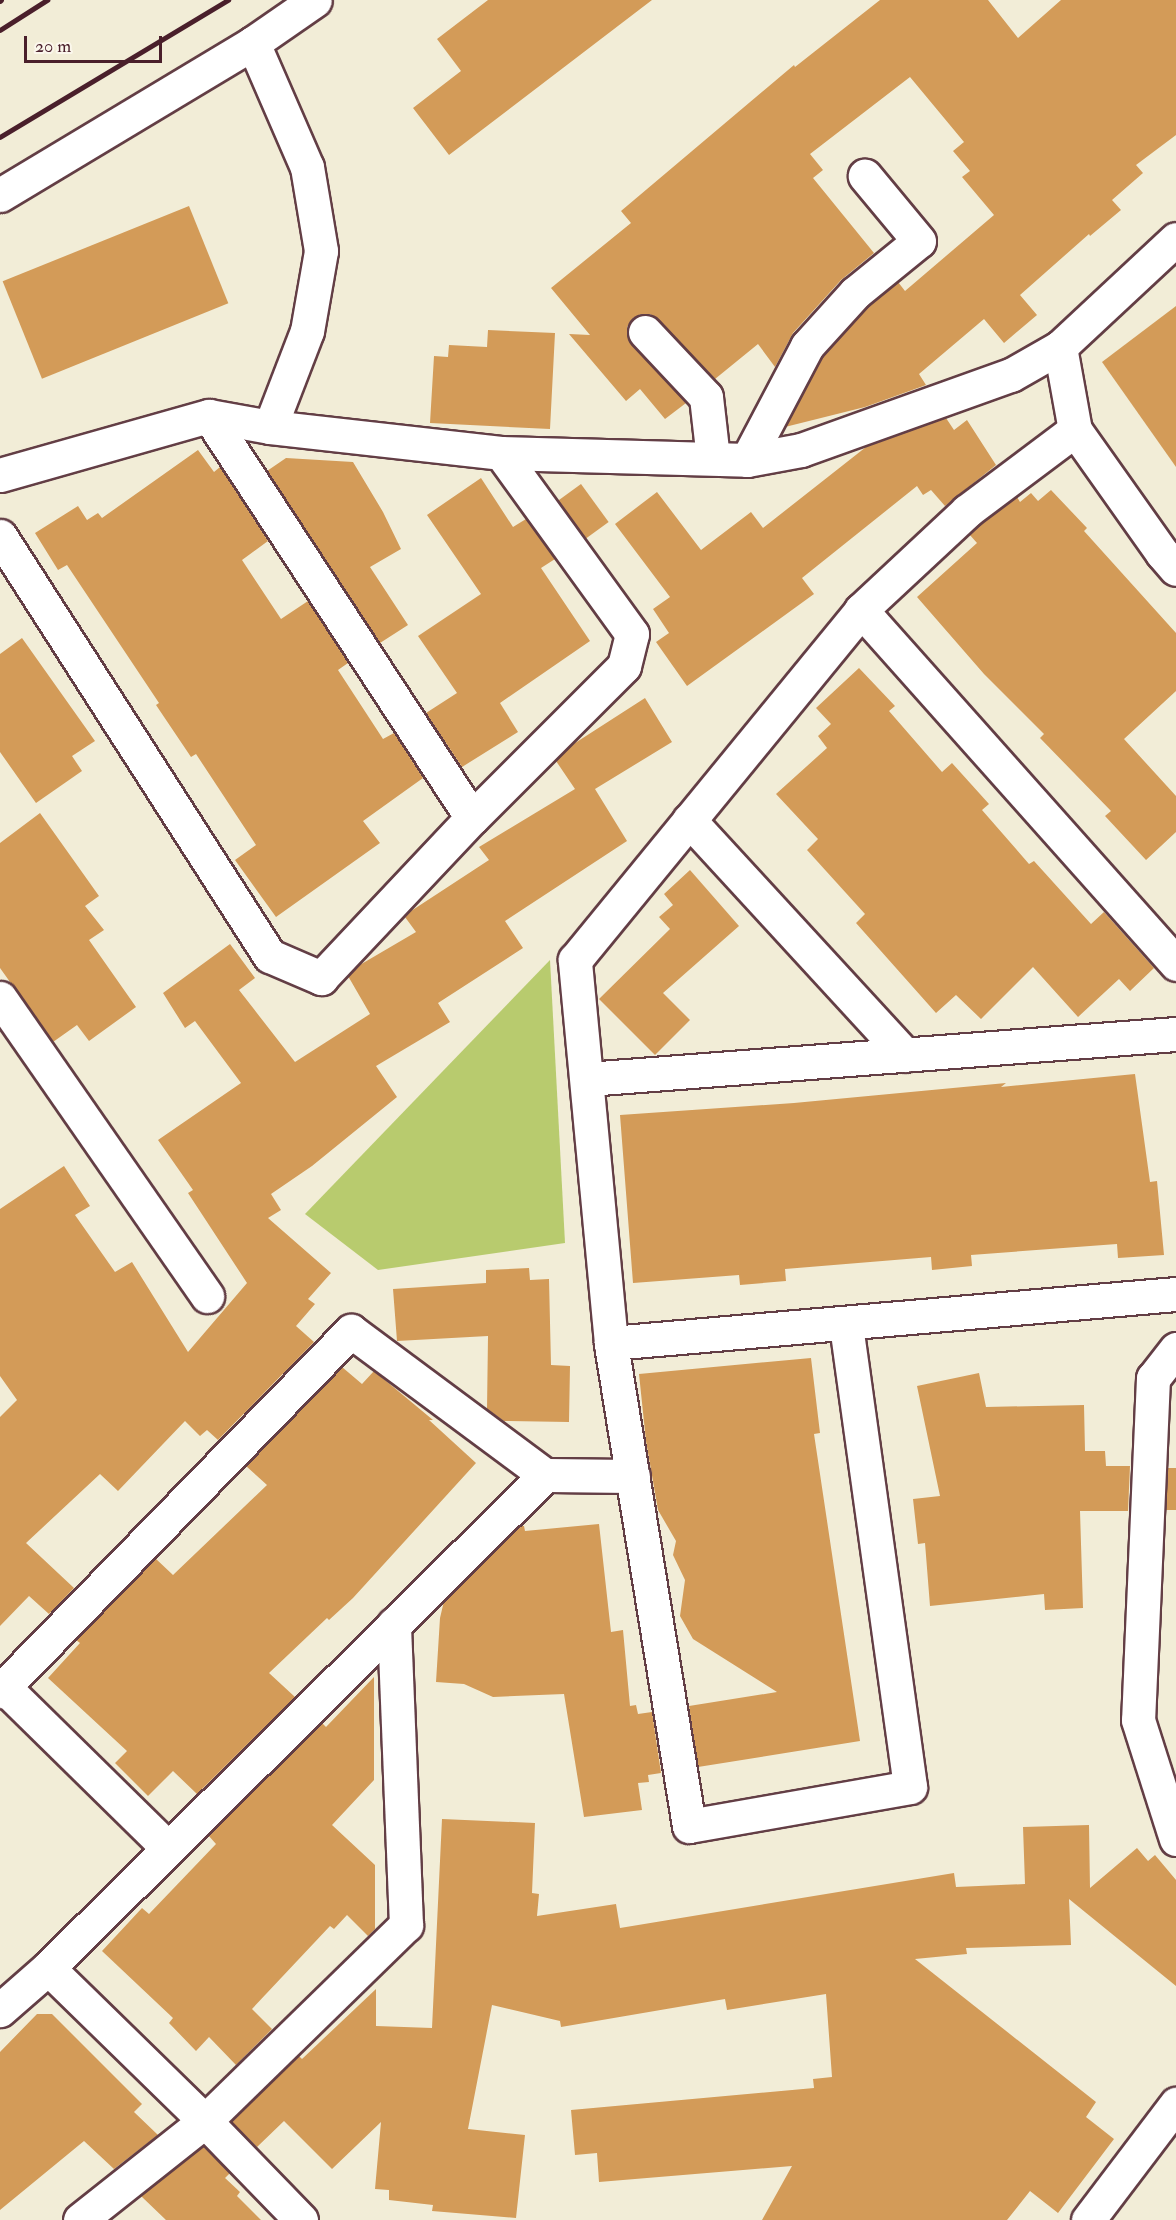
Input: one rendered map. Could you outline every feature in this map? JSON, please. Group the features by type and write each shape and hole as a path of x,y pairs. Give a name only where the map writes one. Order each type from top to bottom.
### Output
{"street":[{"path":"0,195 253,43 315,0"},
{"path":"253,43 307,167 321,251 307,331 270,427"},
{"path":"747,460 807,346 855,293 920,241 865,176"},
{"path":"0,475 209,416 270,427 501,453 747,460 801,450 1000,379 1060,347 1176,239"},
{"path":"645,332 706,396 713,458"},
{"path":"1060,347 1075,430 1162,553 1176,568"},
{"path":"209,416 472,818"},
{"path":"846,1324 910,1787 689,1826 610,1343 575,960 861,610 967,511 1075,430"},
{"path":"0,536 270,956 321,978 472,818 624,666 632,634 501,453"},
{"path":"861,610 1176,964"},
{"path":"689,819 905,1055"},
{"path":"0,998 207,1296"},
{"path":"587,1079 1176,1034"},
{"path":"610,1343 1176,1294"},
{"path":"168,1848 2,1689 351,1330 545,1475 633,1476"},
{"path":"1176,1349 1153,1378 1138,1720 1176,1839"},
{"path":"0,2010 48,1968 545,1475"},
{"path":"80,2220 205,2121 406,1925 394,1624"},
{"path":"48,1968 205,2121 302,2220"},
{"path":"1088,2220 1176,2104"}],"green space":[{"path":"550,960 565,1243 378,1270 305,1214"}],"building":[{"path":"488,0 652,0 449,155 413,108 461,71 437,39"},
{"path":"880,0 988,0 1018,38 1061,0 1176,0 1176,135 1136,165 1143,173 1112,200 1121,210 1090,236 1089,234 1020,295 1037,315 1004,343 984,319 919,374 926,385 865,407 785,427 822,357 868,307 898,282 905,291 994,215 962,177 970,171 953,151 964,142 910,77 810,154 823,170 813,178 874,253 841,280 793,333 775,367 758,344 715,379 658,319 650,314 641,314 633,318 627,327 627,336 631,344 686,403 665,419 640,389 626,401 569,334 590,335 551,288 631,223 621,211 794,65 795,67"},
{"path":"189,206 228,303 42,379 3,281"},
{"path":"1176,306 1176,467 1102,362"},
{"path":"488,330 555,333 550,429 430,423 434,356 448,357 449,345 487,347"},
{"path":"946,418 954,430 967,420 996,465 945,506 931,490 923,495 917,486 802,578 814,594 687,686 656,642 669,633 653,609 670,597 615,524 657,492 701,550 751,512 763,528 866,447"},
{"path":"198,450 214,472 220,467 268,541 242,560 281,619 308,601 348,663 338,670 383,739 394,733 423,778 363,821 380,843 276,917 235,860 256,845 196,754 191,757 156,705 159,703 67,565 58,570 35,533 78,506 87,520 98,513 102,518"},
{"path":"286,458 353,462 383,512 401,549 370,567 408,625 380,643 267,471"},
{"path":"481,478 513,527 526,519 555,559 541,568 590,641 500,703 518,732 462,767 426,713 457,693 418,636 481,594 427,515"},
{"path":"581,484 609,522 586,538 558,500"},
{"path":"1051,490 1087,528 1084,531 1176,633 1176,691 1124,739 1176,796 1176,832 1146,860 1105,816 1111,811 1040,738 1044,734 984,674 917,597 977,543 969,534 979,525 1017,497 1020,502 1031,493 1038,501"},
{"path":"22,638 95,741 72,756 82,771 36,803 0,752 0,654"},
{"path":"859,668 895,706 889,711 942,772 952,763 989,804 982,810 1029,864 1034,861 1091,924 1104,912 1154,968 1130,991 1119,979 1078,1017 1033,967 981,1019 956,995 936,1013 856,923 865,914 807,850 818,839 776,794 827,748 818,736 831,724 816,708"},
{"path":"645,698 672,742 595,789 627,841 505,921 523,948 438,1003 450,1022 376,1066 397,1097 312,1166 271,1194 281,1210 268,1218 331,1273 308,1299 315,1304 296,1326 314,1342 218,1440 207,1430 200,1436 185,1421 118,1491 100,1474 26,1543 74,1588 49,1614 29,1596 0,1626 0,1417 17,1400 0,1376 0,1209 64,1166 90,1206 75,1215 115,1272 132,1262 188,1352 247,1283 188,1193 193,1190 158,1140 241,1083 195,1021 185,1028 163,993 230,944 255,978 239,990 295,1062 370,1014 348,976 358,966 416,932 405,917 408,913 489,860 479,847 575,789 556,761 572,745"},
{"path":"40,813 99,896 85,906 104,930 89,940 136,1007 89,1041 77,1025 53,1042 0,968 0,843"},
{"path":"690,870 739,926 663,993 690,1020 655,1055 599,999 670,929 659,917 673,905 664,894"},
{"path":"1135,1074 1150,1182 1157,1181 1164,1255 1118,1258 1117,1244 971,1255 972,1266 932,1270 931,1257 785,1269 786,1281 740,1285 739,1275 633,1283 620,1115 794,1103 1006,1083 1001,1087"},
{"path":"529,1268 530,1280 549,1279 551,1365 570,1366 569,1422 504,1421 487,1409 488,1336 397,1341 393,1289 486,1283 486,1270"},
{"path":"811,1358 820,1433 814,1434 860,1741 698,1767 689,1706 777,1692 693,1639 680,1616 685,1580 673,1555 676,1541 658,1510 646,1441 639,1374"},
{"path":"342,1367 362,1384 374,1371 433,1420 429,1420 476,1463 353,1598 329,1620 327,1618 269,1673 295,1697 197,1794 173,1771 148,1796 115,1763 127,1751 48,1678 80,1643 76,1640 155,1558 173,1575 267,1485 246,1466"},
{"path":"979,1373 986,1407 1084,1405 1085,1451 1105,1451 1106,1466 1130,1466 1128,1511 1080,1511 1083,1608 1045,1610 1044,1594 930,1606 925,1543 918,1544 913,1499 940,1496 917,1386"},
{"path":"1168,1468 1176,1468 1176,1510 1166,1510"},
{"path":"599,1524 611,1632 623,1630 630,1706 636,1705 638,1714 652,1712 661,1773 648,1775 649,1782 638,1783 642,1810 584,1817 564,1694 493,1697 464,1684 436,1682 440,1618 444,1601 520,1526 524,1526 525,1531"},
{"path":"374,1677 374,1780 332,1825 375,1865 375,1929 368,1936 347,1915 334,1929 330,1926 252,2009 272,2029 236,2065 209,2037 196,2051 169,2023 173,2018 102,1951 142,1908 149,1914 216,1844 208,1835 322,1723 326,1727"},
{"path":"442,1819 535,1823 532,1893 539,1894 537,1916 616,1904 620,1928 954,1873 956,1887 1025,1884 1023,1827 1089,1825 1090,1888 1137,1848 1148,1861 1155,1855 1176,1880 1176,1986 1069,1899 1071,1945 966,1948 967,1954 915,1959 1096,2102 1086,2117 1114,2139 1058,2213 1030,2191 1007,2220 762,2220 792,2166 599,2182 597,2153 575,2155 571,2110 814,2088 813,2079 832,2077 826,1994 727,2010 725,1999 561,2027 560,2021 492,2005 468,2129 525,2135 516,2218 432,2211 433,2205 389,2200 389,2190 375,2189 381,2122 332,2169 284,2121 257,2147 231,2121 299,2056 302,2059 376,1989 376,2026 432,2028"},
{"path":"37,2014 52,2014 142,2104 134,2112 158,2135 114,2169 84,2141 0,2210 0,2052"},
{"path":"203,2146 230,2173 225,2178 240,2192 237,2196 261,2220 166,2220 141,2196"}],"railway":[{"path":"0,30 47,0"},
{"path":"0,137 228,0"}]}
